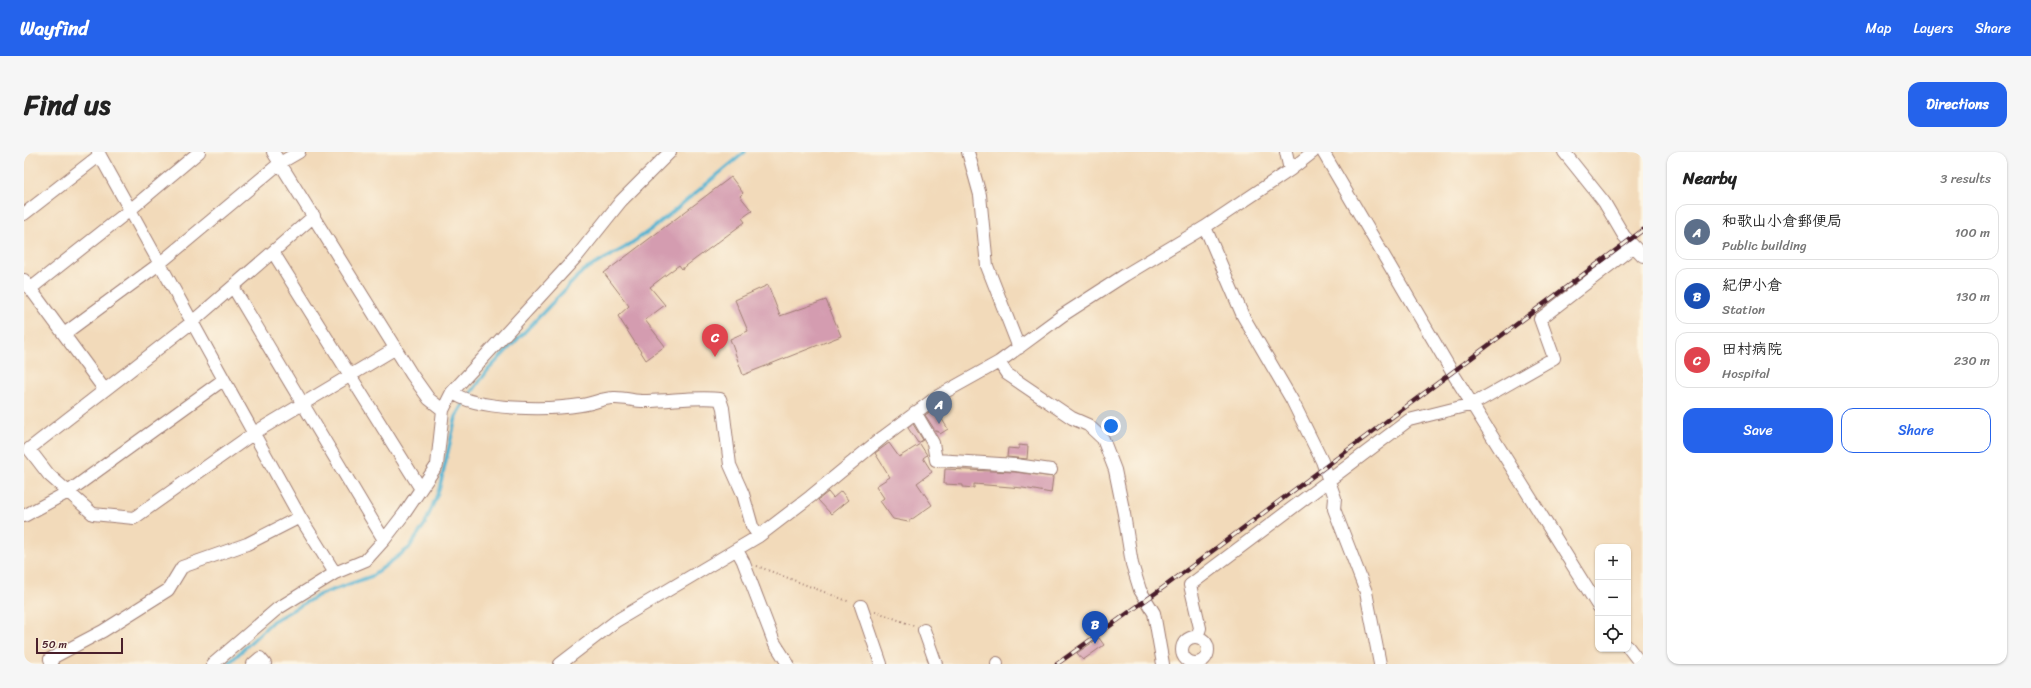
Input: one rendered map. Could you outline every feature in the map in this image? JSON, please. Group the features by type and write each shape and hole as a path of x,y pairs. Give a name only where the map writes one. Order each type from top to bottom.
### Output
{"street":[{"path":"104,389 27,284 130,210 200,152"},
{"path":"273,152 429,399 443,410"},
{"path":"64,334 159,264 280,163 299,152"},
{"path":"213,664 277,609 335,573 366,560 384,540 437,465 443,410 455,394 578,256 621,201 670,152"},
{"path":"968,152 980,195 987,266 1019,348"},
{"path":"1286,152 1290,170"},
{"path":"560,664 616,621 759,536 915,412 938,396 999,362 1063,315 1124,275 1205,227 1290,170 1313,152"},
{"path":"1323,152 1472,404 1595,601"},
{"path":"1564,152 1604,202 1624,236 1643,256"},
{"path":"24,214 99,154 191,323 300,517 335,573"},
{"path":"314,216 191,323 104,389 29,449 49,475 93,514 134,518 254,433 396,348"},
{"path":"1205,227 1243,316 1292,400 1322,461 1335,498 1334,509 1366,592 1380,664"},
{"path":"1197,637 1200,628 1190,585 1329,482 1409,420 1472,404 1554,358 1540,319 1633,247"},
{"path":"273,252 421,489"},
{"path":"232,287 384,540"},
{"path":"999,362 1008,374 1072,418 1088,425 1103,439 1115,470 1132,564 1140,590 1154,613 1163,664"},
{"path":"24,516 68,492 223,380"},
{"path":"455,394 483,404 509,408 580,406 613,398 645,402 709,398 720,399 723,408 730,465 743,494 752,526 759,536"},
{"path":"915,412 933,443 936,460 1016,465 1052,470"},
{"path":"52,664 50,659 110,627 168,590 182,567 247,544 300,517"},
{"path":"737,550 743,561 774,642 788,664"},
{"path":"861,606 880,664"},
{"path":"924,630 936,664"},
{"path":"1197,637 1205,641 1207,645 1206,657 1199,662 1188,663 1182,654 1182,647 1186,639 1197,637"},
{"path":"1631,651 1641,664"},
{"path":"253,664 260,658 265,664"}],"path":[{"path":"743,561 924,630"}],"building":[{"path":"731,177 743,193 740,196 752,211 742,218 745,222 682,269 679,265 650,287 665,305 645,320 665,346 646,360 618,316 629,306 604,273"},
{"path":"768,285 780,316 826,300 841,336 743,375 730,339 748,331 735,300"},
{"path":"935,408 948,429 940,434 938,431 936,432 925,415"},
{"path":"913,424 923,440 918,443 908,428"},
{"path":"889,443 899,457 920,444 927,455 923,458 932,472 917,483 932,505 908,522 893,519 880,501 884,498 876,486 890,477 875,453"},
{"path":"1019,445 1028,446 1027,459 1007,457 1008,448 1019,449"},
{"path":"945,469 1015,472 1053,477 1051,493 1023,488 974,484 974,488 963,487 963,485 944,484"},
{"path":"841,491 848,500 831,514 818,500 828,492 833,498"},
{"path":"1099,638 1104,645 1083,660 1077,653"}],"waterway":[{"path":"228,664 273,621 319,595 372,576 409,548 425,524 439,490 456,417 466,400 488,370 583,271 626,247 653,228 745,152"}],"railway":[{"path":"1057,664 1164,587 1643,230"}],"place":[{"name":"田村病院","path":"715,357"},
{"name":"和歌山小倉郵便局","path":"939,424"},
{"name":"紀伊小倉","path":"1095,644"}]}
